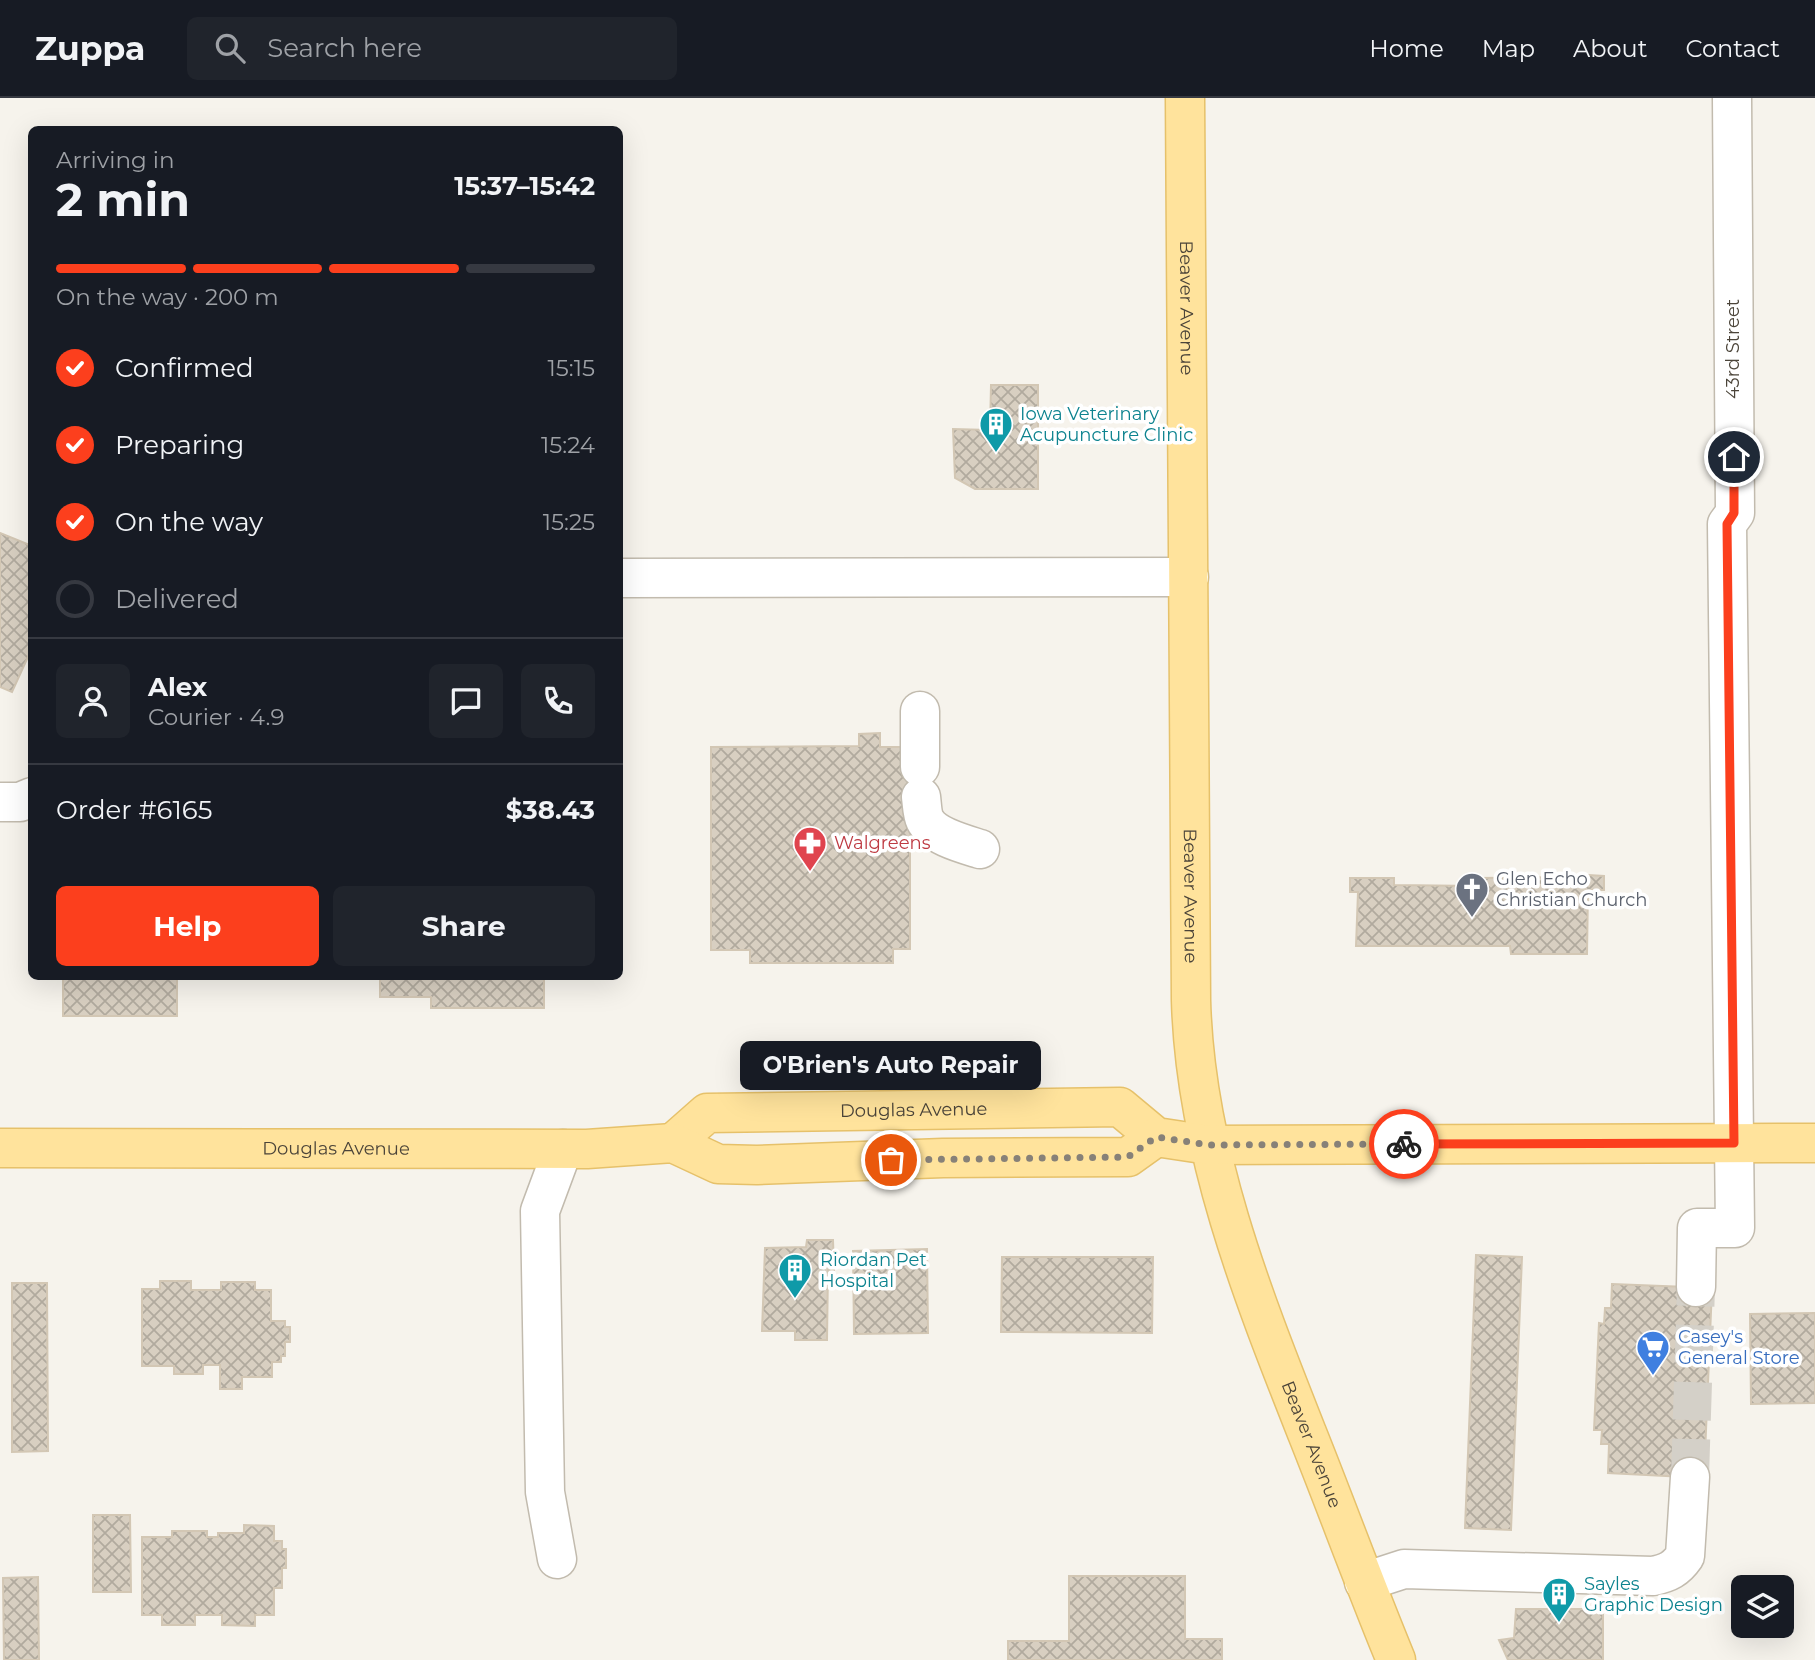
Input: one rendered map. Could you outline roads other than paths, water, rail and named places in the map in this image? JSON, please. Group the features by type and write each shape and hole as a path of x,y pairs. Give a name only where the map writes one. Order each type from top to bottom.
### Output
{"main road":[{"name":"Beaver Avenue","path":"1185,98 1192,1027 1199,1096 1209,1145 1246,1273 1396,1660"},
{"name":"Douglas Avenue","path":"0,1148 563,1149 673,1143 718,1164 757,1165 943,1158 1128,1157 1156,1137 1120,1107 707,1113 673,1143"},
{"path":"1156,1137 1209,1145 1815,1143"}],"street":[{"name":"43rd Street","path":"1696,1287 1697,1228 1734,1228 1727,524 1734,513 1732,98"},
{"path":"623,578 1189,577"},
{"path":"920,711 924,819 935,830 980,849"},
{"path":"0,802 20,802 28,799"},
{"path":"557,1559 545,1492 540,1211 563,1149"},
{"path":"1364,1582 1404,1569 1653,1576 1667,1573 1678,1566 1685,1556 1690,1477"}],"tunnel":[{"path":"1690,1477 1696,1287"}],"place":[{"name":"Iowa Veterinary Acupuncture Clinic","path":"996,454"},
{"name":"Walgreens","path":"810,873"},
{"name":"Glen Echo Christian Church","path":"1472,919"},
{"name":"O'Brien's Auto Repair","path":"891,1160"},
{"name":"Riordan Pet Hospital","path":"795,1300"},
{"name":"Casey's General Store","path":"1653,1377"},
{"name":"Sayles Graphic Design","path":"1559,1624"}]}
